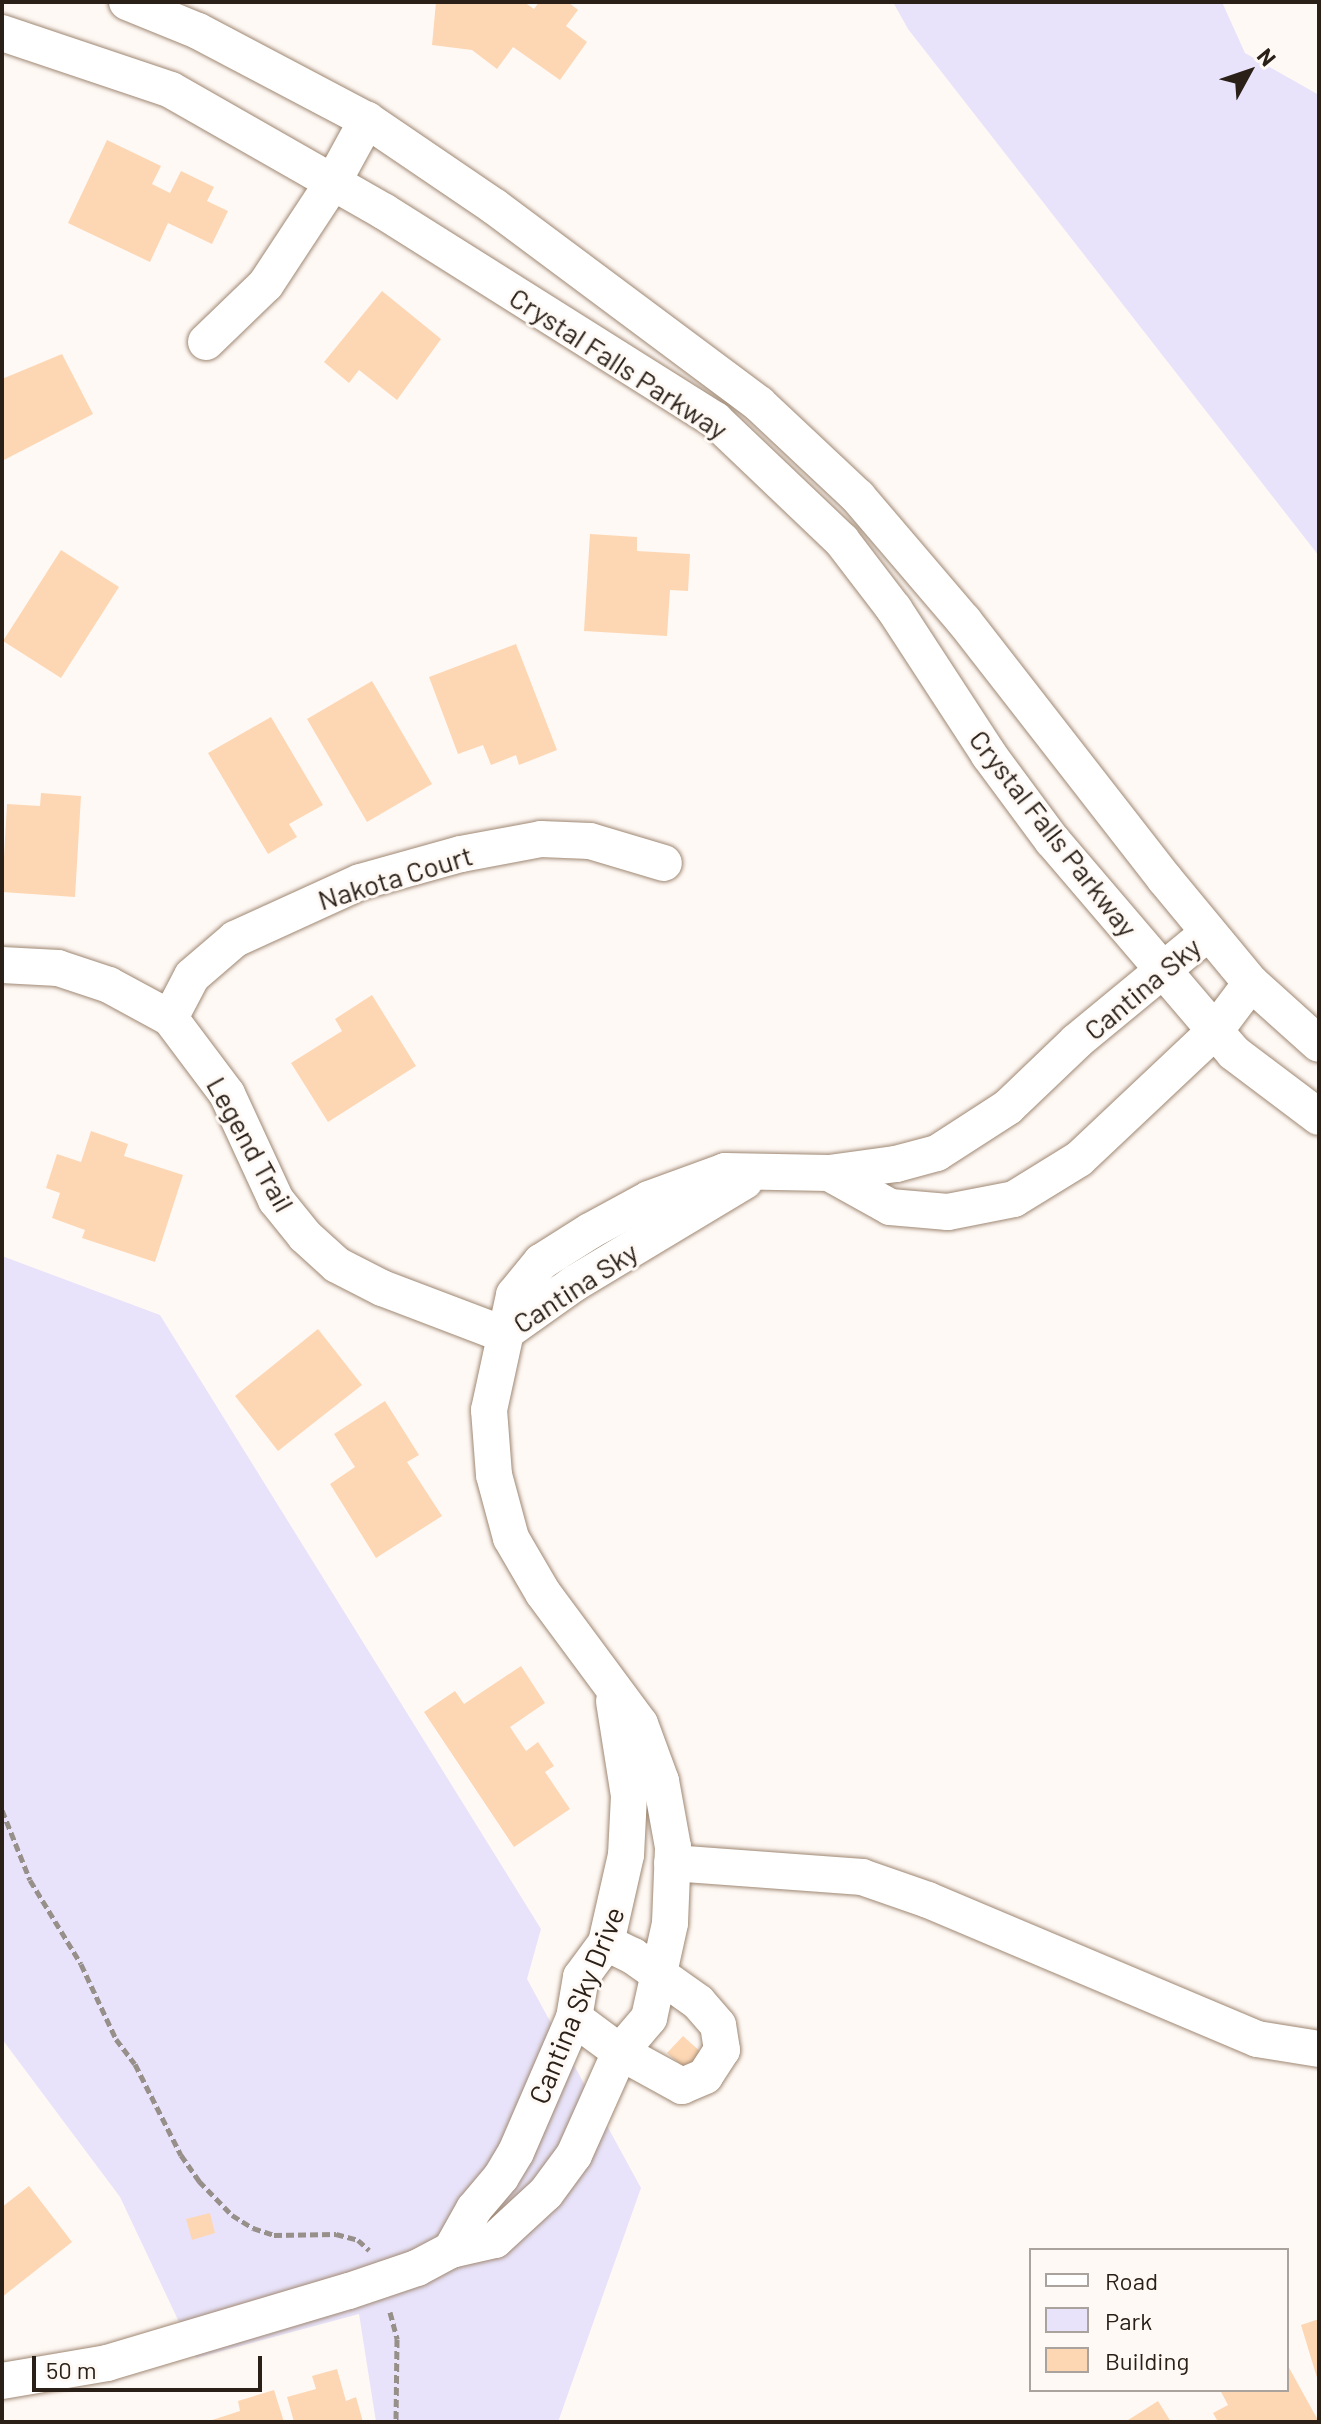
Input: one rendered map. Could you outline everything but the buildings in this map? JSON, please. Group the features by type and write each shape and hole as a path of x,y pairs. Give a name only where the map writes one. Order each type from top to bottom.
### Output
{"street":[{"name":"Crystal Falls Parkway","path":"127,2 198,31 367,120 495,207 759,404 858,497 964,621 1208,933 1251,983 1319,1044"},
{"name":"Crystal Falls Parkway","path":"2,33 171,90 333,182 715,420 830,530 894,609 989,755 1052,840 1234,1053 1319,1117"},
{"path":"206,342 266,284 333,182 367,120"},
{"name":"Nakota Court","path":"170,1018 192,976 235,939 360,882 461,854 541,839 590,841 664,863"},
{"name":"Cantina Sky","path":"503,1334 575,1283 763,1170 829,1173 896,1164 937,1153 1008,1107 1077,1041 1208,933"},
{"name":"Legend Trail","path":"2,965 58,968 109,985 170,1018 227,1094 276,1200 305,1236 337,1265 382,1288 503,1334"},
{"name":"Cantina Sky","path":"829,1173 890,1207 948,1212 1014,1199 1079,1159 1215,1031 1251,983"},
{"name":"Cantina Sky Drive","path":"2,2381 107,2363 381,2280 417,2268 451,2250 495,2240 546,2193 574,2155 620,2052 649,2018 670,1923 673,1847 661,1781 640,1724 543,1593 511,1538 494,1475 489,1410 503,1334"},
{"name":"Cantina Sky Drive","path":"451,2250 474,2209 501,2177 516,2152 574,2018 581,1977 606,1943 626,1855 629,1796 613,1691"},
{"path":"672,1863 862,1877 928,1900 1257,2039 1319,2049"},
{"path":"574,2018 620,2052 682,2086 705,2076 722,2050 718,2025 698,2002 633,1956 606,1943"}],"path":[{"path":"2,1810 30,1880 81,1964 116,2039 135,2064 181,2155 199,2181 232,2215 253,2228 274,2235 336,2234 358,2240 374,2258 397,2339 396,2422"}],"green space":[{"path":"893,2 1222,2 1245,53 1319,95 1319,556 908,29"},
{"path":"2,1256 160,1315 541,1929 527,1979 641,2188 558,2422 376,2422 359,2314 196,2358 120,2197 2,2039"}]}
